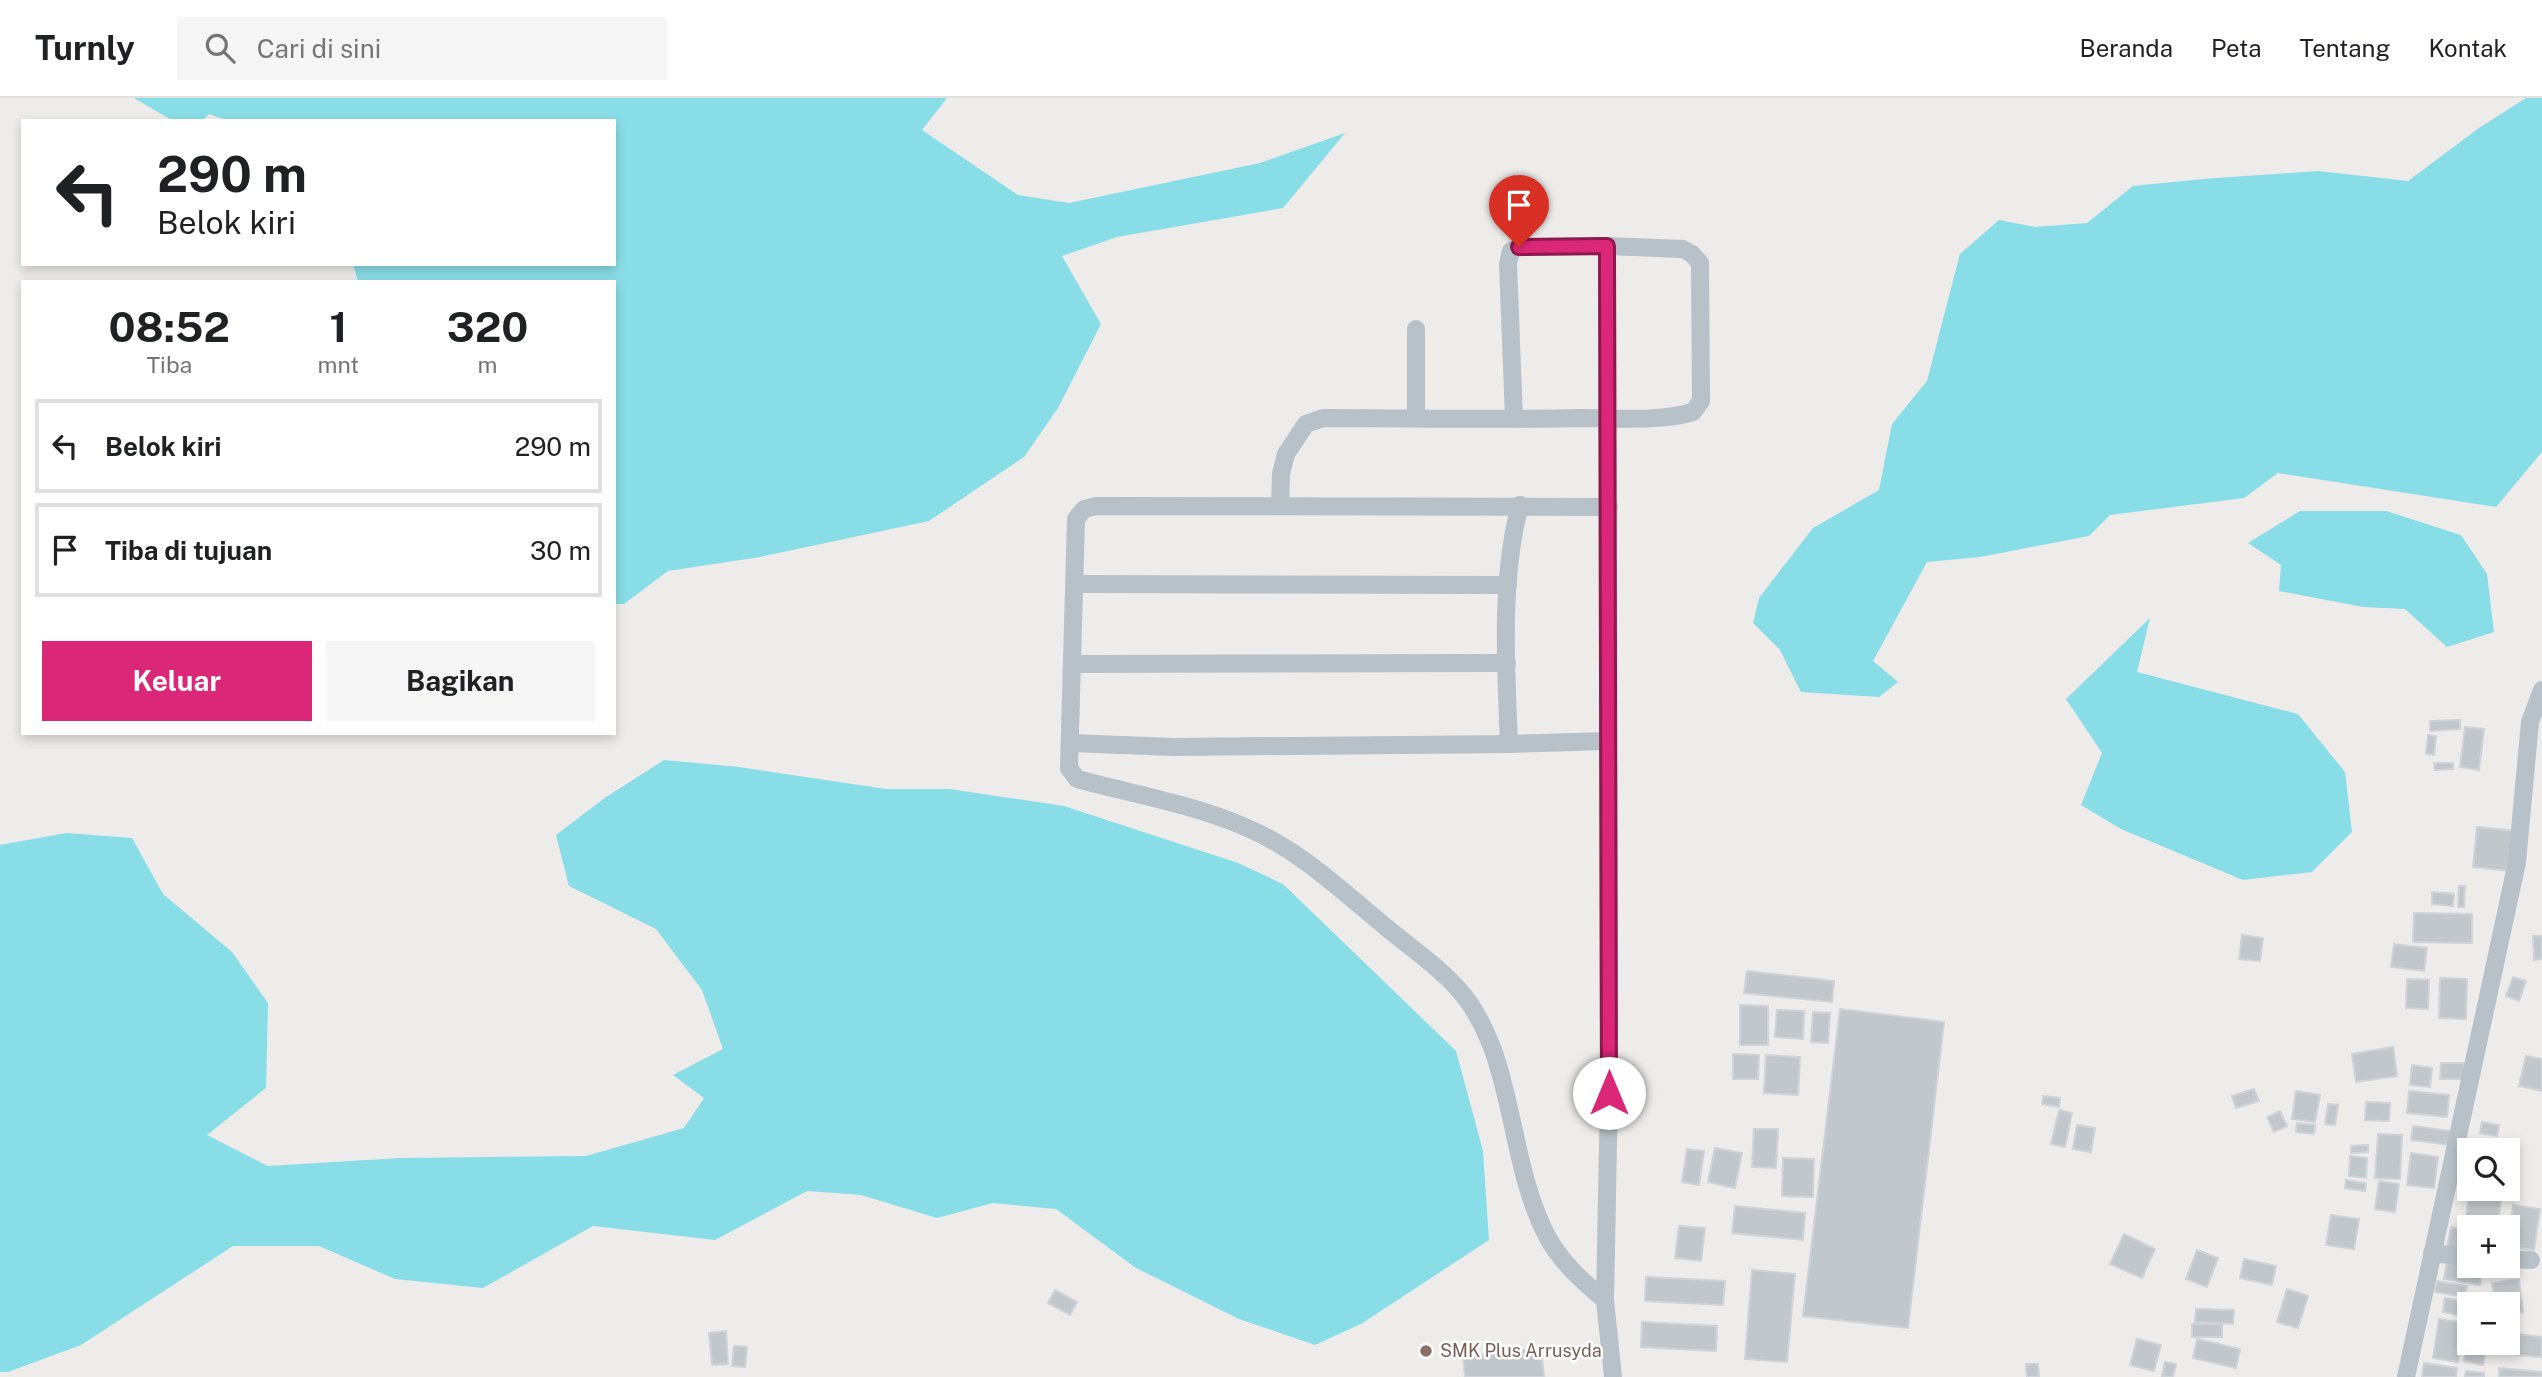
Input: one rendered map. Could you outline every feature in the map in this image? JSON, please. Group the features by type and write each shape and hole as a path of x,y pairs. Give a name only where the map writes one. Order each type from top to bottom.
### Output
{"street":[{"path":"1607,246 1609,1093 1605,1300 1613,1377"},
{"path":"1280,506 1280,474 1286,454 1306,424 1323,418 1514,419 1607,418 1684,415 1693,412 1700,401 1700,263 1684,249 1519,247 1511,251 1508,264 1514,419"},
{"path":"1416,329 1416,418"},
{"path":"1509,744 1508,558 1520,505"},
{"path":"1605,1300 1576,1276 1548,1239 1529,1189 1493,1051 1483,1027 1461,992 1443,974 1296,855 1247,827 1209,813 1077,779 1069,768 1076,519 1084,509 1096,506 1609,507"},
{"path":"1075,584 1508,585"},
{"path":"1074,664 1507,663"},
{"path":"2406,1377 2517,862 2530,722 2542,690"},
{"path":"1071,743 1173,747 1607,741"},
{"path":"2432,1253 2457,1256"},
{"path":"2520,1260 2531,1260"}],"water":[{"path":"134,98 947,98 922,130 1018,195 1069,203 1260,163 1345,133 1283,208 1117,237 1062,256 1101,324 1058,408 1024,457 929,521 760,557 668,571 624,604 616,604 616,280 357,280 354,266 616,266 616,119 224,119 209,114 204,119 170,119"},
{"path":"2526,98 2542,98 2542,452 2496,507 2278,473 2244,498 2110,515 2089,536 1980,557 1927,562 1873,661 1898,682 1879,697 1801,692 1780,650 1753,623 1759,598 1813,528 1879,490 1892,424 1927,381 1960,254 1999,220 2035,227 2087,223 2133,186 2203,179 2318,171 2408,181 2479,128"},
{"path":"2300,511 2386,511 2461,535 2487,574 2494,632 2447,647 2405,609 2363,607 2279,591 2281,565 2248,543"},
{"path":"2150,618 2137,672 2298,714 2345,772 2352,832 2312,872 2243,880 2121,829 2081,805 2102,753 2066,699"},
{"path":"664,760 739,767 886,789 950,789 1064,806 1238,863 1283,884 1456,1051 1483,1151 1489,1240 1361,1324 1315,1345 1239,1319 1136,1268 1056,1209 993,1203 937,1218 861,1195 807,1191 715,1240 593,1226 483,1288 395,1279 319,1246 233,1246 81,1345 8,1372 0,1372 0,845 66,833 132,838 163,894 232,952 268,1003 266,1088 207,1135 268,1166 400,1158 586,1156 684,1128 704,1098 673,1075 723,1049 702,990 656,929 569,886 556,835 606,797"}],"building":[{"path":"2460,720 2460,729 2430,731 2430,721"},
{"path":"2465,727 2484,729 2479,770 2460,767"},
{"path":"2428,735 2436,736 2434,755 2426,754"},
{"path":"2434,763 2453,763 2453,769 2435,770"},
{"path":"2477,827 2515,831 2510,871 2473,867"},
{"path":"2459,886 2465,886 2464,907 2458,907"},
{"path":"2432,892 2454,894 2453,906 2432,904"},
{"path":"2414,913 2472,914 2472,943 2413,942"},
{"path":"2242,935 2263,938 2260,961 2239,959"},
{"path":"2533,936 2542,936 2542,959 2534,960"},
{"path":"2394,944 2427,948 2424,971 2391,967"},
{"path":"1747,971 1834,981 1832,1002 1744,993"},
{"path":"2513,977 2526,981 2519,1001 2506,996"},
{"path":"2440,978 2467,979 2466,1019 2439,1018"},
{"path":"2407,979 2429,980 2428,1009 2406,1008"},
{"path":"1740,1005 1768,1006 1768,1045 1740,1045"},
{"path":"1840,1009 1944,1022 1908,1328 1803,1316"},
{"path":"1777,1010 1804,1011 1803,1039 1775,1037"},
{"path":"1813,1012 1830,1013 1828,1043 1811,1042"},
{"path":"2393,1047 2397,1076 2356,1082 2352,1054"},
{"path":"1733,1054 1759,1055 1758,1079 1733,1079"},
{"path":"1766,1055 1800,1057 1798,1095 1764,1093"},
{"path":"2526,1056 2542,1059 2542,1091 2519,1086"},
{"path":"2441,1063 2464,1063 2464,1079 2440,1079"},
{"path":"2412,1065 2432,1068 2430,1087 2410,1085"},
{"path":"2254,1089 2259,1101 2236,1108 2232,1096"},
{"path":"2296,1091 2320,1095 2315,1122 2292,1119"},
{"path":"2409,1091 2449,1095 2447,1117 2407,1113"},
{"path":"2043,1096 2060,1098 2059,1107 2042,1104"},
{"path":"2366,1102 2390,1103 2389,1121 2365,1120"},
{"path":"2328,1104 2338,1105 2335,1125 2325,1124"},
{"path":"2059,1110 2072,1113 2065,1147 2051,1144"},
{"path":"2280,1111 2287,1126 2274,1132 2267,1117"},
{"path":"2482,1122 2499,1125 2497,1136 2480,1133"},
{"path":"2297,1123 2315,1125 2314,1134 2296,1132"},
{"path":"2077,1125 2095,1128 2091,1152 2073,1149"},
{"path":"2413,1126 2451,1131 2449,1145 2411,1140"},
{"path":"1754,1129 1778,1129 1776,1168 1752,1167"},
{"path":"2378,1134 2402,1135 2400,1179 2375,1178"},
{"path":"2368,1145 2368,1152 2351,1153 2351,1146"},
{"path":"1715,1148 1742,1153 1735,1188 1708,1182"},
{"path":"1687,1149 1704,1151 1699,1185 1682,1182"},
{"path":"2411,1153 2438,1157 2434,1188 2407,1185"},
{"path":"2350,1156 2367,1158 2366,1178 2349,1176"},
{"path":"1783,1158 1814,1159 1813,1197 1782,1196"},
{"path":"2346,1180 2366,1183 2365,1191 2345,1188"},
{"path":"2379,1181 2399,1184 2395,1212 2375,1209"},
{"path":"2468,1201 2501,1201 2499,1215 2466,1215"},
{"path":"2513,1205 2540,1209 2534,1250 2520,1248 2520,1215 2512,1215"},
{"path":"1735,1206 1805,1213 1803,1240 1732,1233"},
{"path":"2331,1215 2359,1219 2354,1249 2326,1245"},
{"path":"1679,1226 1705,1228 1701,1261 1675,1258"},
{"path":"2451,1227 2457,1228 2457,1249 2447,1247"},
{"path":"2124,1234 2155,1249 2142,1278 2110,1264"},
{"path":"2197,1250 2218,1258 2207,1287 2186,1279"},
{"path":"2244,1259 2276,1266 2272,1285 2240,1278"},
{"path":"2447,1259 2457,1262 2457,1278 2481,1278 2480,1285 2444,1279"},
{"path":"1752,1270 1795,1274 1787,1362 1745,1359"},
{"path":"1646,1277 1725,1281 1723,1305 1645,1301"},
{"path":"2519,1279 2523,1312 2520,1312 2520,1292 2493,1292 2492,1283"},
{"path":"2437,1281 2467,1286 2466,1292 2457,1292 2457,1296 2435,1292"},
{"path":"2287,1289 2308,1296 2298,1328 2277,1322"},
{"path":"1055,1290 1077,1302 1070,1315 1048,1303"},
{"path":"2445,1298 2457,1300 2457,1315 2443,1312"},
{"path":"2196,1309 2234,1310 2233,1324 2195,1322"},
{"path":"2439,1319 2457,1322 2458,1362 2433,1358"},
{"path":"1642,1322 1717,1326 1716,1351 1641,1347"},
{"path":"2192,1324 2222,1324 2222,1337 2192,1337"},
{"path":"726,1331 728,1364 712,1365 709,1333"},
{"path":"2520,1334 2542,1337 2542,1357 2516,1355 2520,1355"},
{"path":"2137,1339 2161,1345 2154,1371 2130,1365"},
{"path":"2197,1339 2240,1349 2236,1368 2193,1358"},
{"path":"734,1346 747,1347 745,1367 732,1366"},
{"path":"1541,1348 1544,1377 1465,1377 1463,1357"},
{"path":"2465,1355 2485,1355 2483,1365 2464,1361"},
{"path":"2165,1362 2176,1364 2173,1377 2162,1376"},
{"path":"2424,1363 2457,1368 2456,1377 2422,1377"},
{"path":"2026,1364 2038,1364 2039,1377 2027,1377"},
{"path":"2499,1368 2542,1372 2542,1377 2499,1377"},
{"path":"2466,1371 2484,1373 2484,1377 2465,1377"}],"place":[{"name":"SMK Plus Arrusyda","path":"1426,1351"}],"route":[{"path":"1519,247 1607,246 1609,1093"}]}
